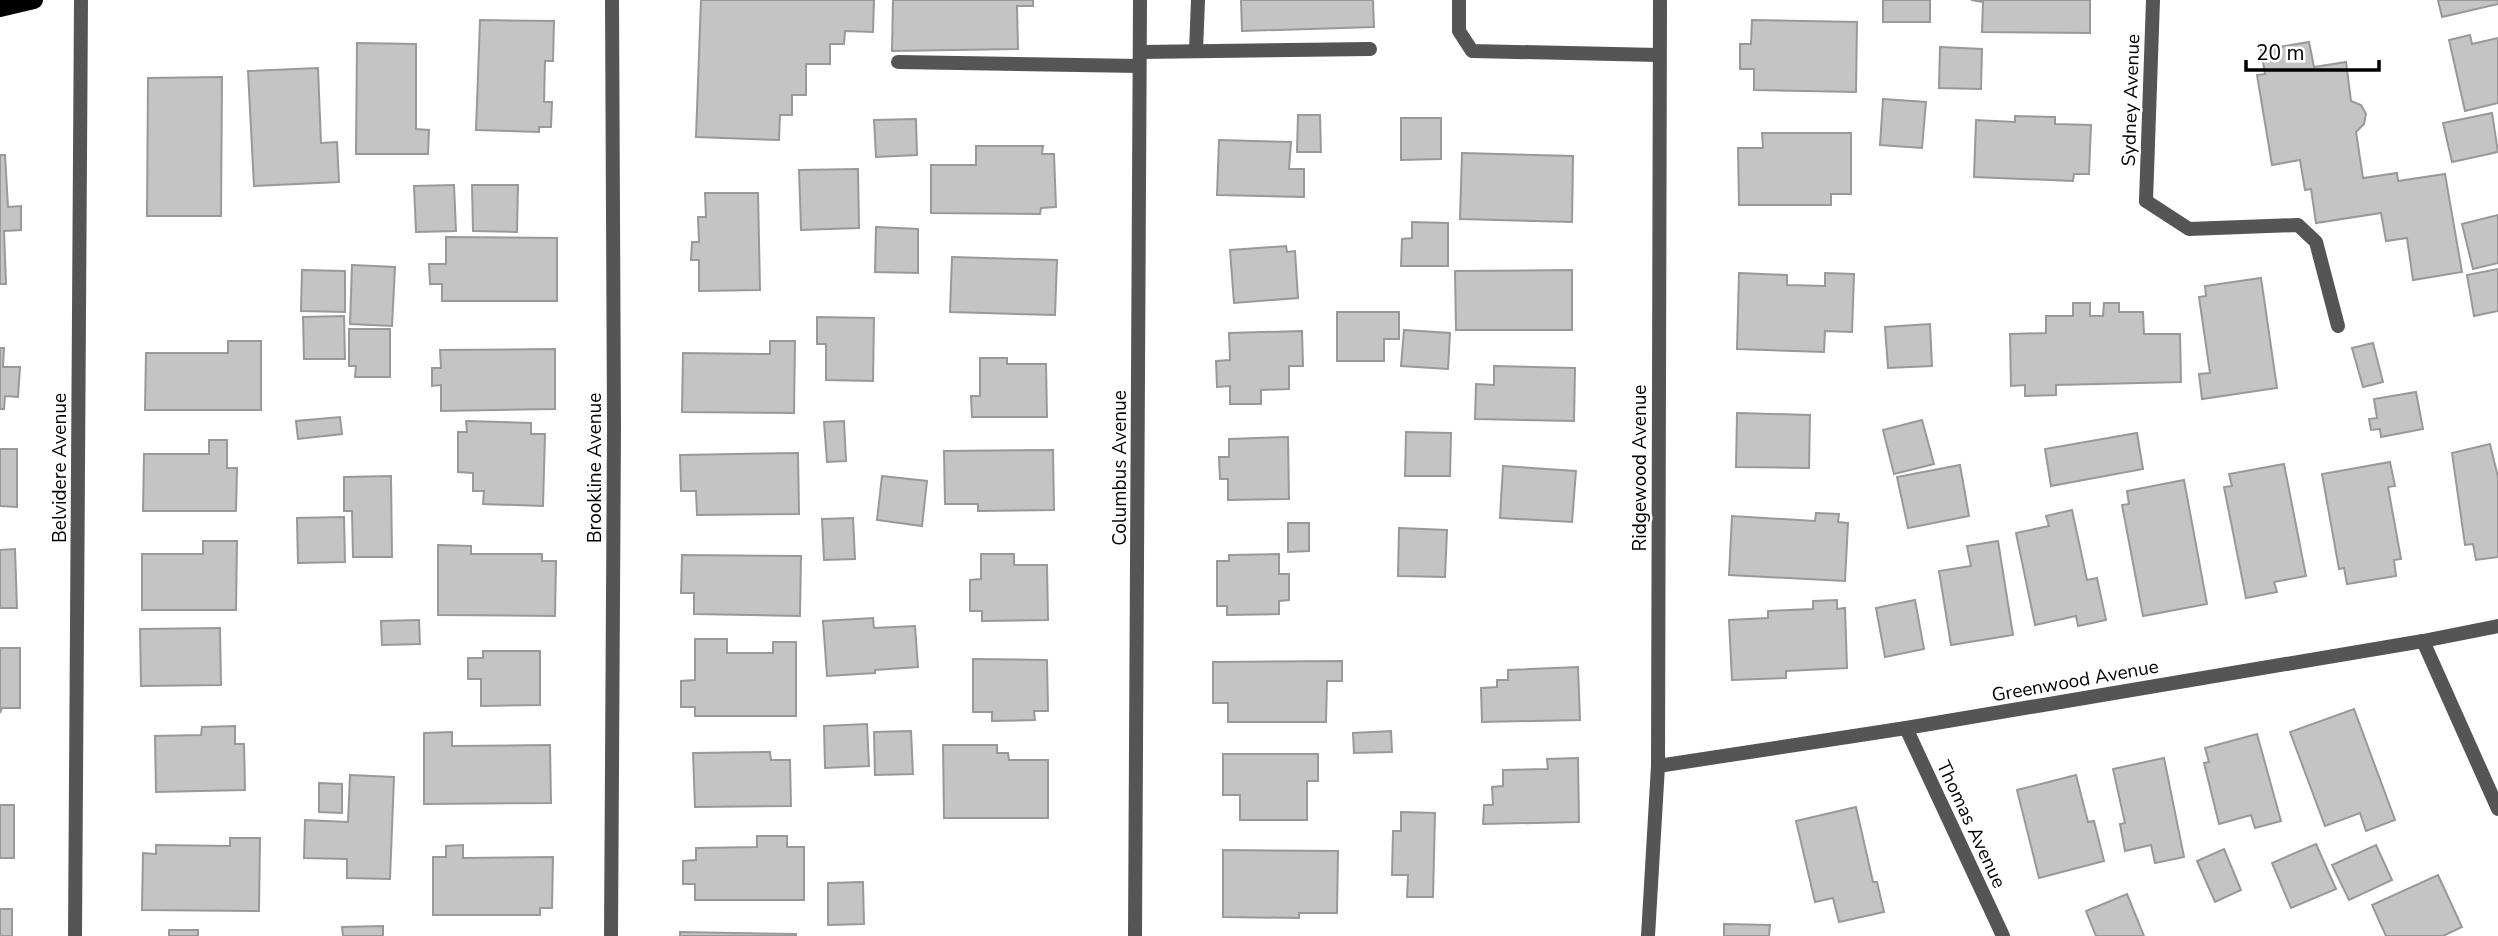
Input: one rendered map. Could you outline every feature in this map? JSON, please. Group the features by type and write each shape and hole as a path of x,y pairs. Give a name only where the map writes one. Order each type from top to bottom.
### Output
{"main road":[{"path":"0,8 34,0"}],"street":[{"name":"Belvidere Avenue","path":"75,936 81,0"},
{"name":"Brookline Avenue","path":"611,936 614,441 612,0"},
{"name":"Columbus Avenue","path":"1135,936 1140,0"},
{"path":"1196,51 1198,0"},
{"path":"1459,0 1459,31 1472,51 1660,55"},
{"name":"Ridgewood Avenue","path":"1648,936 1658,766 1660,0"},
{"name":"Sydney Avenue","path":"2153,0 2146,201 2189,229 2298,225 2316,242 2338,326"},
{"path":"898,62 1140,59 1196,51 1370,49"},
{"name":"Greenwood Avenue","path":"1658,766 1906,728 2498,626"},
{"path":"2423,641 2498,809"},
{"name":"Thomas Avenue","path":"1906,728 2003,936"}],"building":[{"path":"701,0 874,0 873,32 845,31 844,44 830,44 830,64 806,64 806,95 792,95 792,115 780,115 779,140 696,137"},
{"path":"893,0 1033,0 1033,6 1017,6 1018,49 892,51"},
{"path":"1241,0 1373,0 1374,27 1242,31"},
{"path":"1883,0 1930,0 1930,22 1883,22"},
{"path":"1971,0 2090,0 2090,33 1982,32 1983,2"},
{"path":"2438,0 2498,0 2498,4 2442,17"},
{"path":"480,20 554,21 553,61 545,61 544,102 552,102 551,127 539,127 539,132 476,130"},
{"path":"1752,20 1857,22 1856,92 1754,90 1754,69 1740,69 1740,44 1751,44"},
{"path":"2470,35 2472,44 2498,38 2498,103 2465,111 2449,40"},
{"path":"2309,42 2314,67 2346,62 2351,101 2361,105 2366,114 2364,124 2356,132 2363,178 2397,173 2398,181 2445,174 2462,272 2413,280 2407,238 2386,241 2381,213 2316,223 2311,189 2305,190 2300,160 2272,165 2257,75 2265,74 2261,50"},
{"path":"357,43 416,44 416,129 429,130 428,154 356,154"},
{"path":"1940,47 1982,49 1981,89 1939,88"},
{"path":"318,68 321,143 337,142 339,182 254,186 248,71"},
{"path":"222,77 221,216 147,216 148,78"},
{"path":"1883,99 1926,102 1922,148 1880,145"},
{"path":"2492,113 2498,152 2452,162 2443,123"},
{"path":"1298,115 1320,115 1321,152 1297,152"},
{"path":"2015,116 2055,117 2055,124 2091,125 2089,174 2074,174 2073,181 1974,177 1976,120 2015,122"},
{"path":"1401,118 1441,118 1441,159 1401,160"},
{"path":"916,119 917,155 876,157 874,120"},
{"path":"1762,133 1851,133 1851,194 1831,194 1831,205 1739,205 1738,148 1763,148"},
{"path":"1219,140 1291,142 1289,169 1304,169 1304,197 1217,195"},
{"path":"976,146 1043,146 1042,154 1054,154 1056,207 1041,208 1040,214 931,213 931,165 976,165"},
{"path":"1462,153 1573,156 1572,222 1460,219"},
{"path":"0,155 5,155 8,207 21,206 21,230 4,231 6,284 0,284"},
{"path":"858,169 859,228 801,230 799,170"},
{"path":"454,185 456,231 416,232 414,186"},
{"path":"472,185 518,185 517,232 473,231"},
{"path":"705,193 758,193 760,290 699,291 699,260 691,260 692,242 699,242 698,217 706,217"},
{"path":"2498,215 2498,263 2473,269 2462,224"},
{"path":"1412,222 1448,223 1448,266 1401,266 1402,239 1412,238"},
{"path":"876,227 918,229 918,273 875,272"},
{"path":"446,237 557,238 557,301 442,301 442,284 430,284 429,264 446,264"},
{"path":"1286,246 1287,252 1295,251 1298,298 1234,303 1230,250"},
{"path":"952,257 1057,260 1055,315 950,312"},
{"path":"352,265 395,267 392,326 350,324"},
{"path":"2498,269 2498,311 2474,316 2467,275"},
{"path":"302,270 345,271 345,312 301,311"},
{"path":"1572,270 1572,330 1456,330 1455,271"},
{"path":"1739,273 1787,275 1787,285 1825,286 1825,273 1854,274 1852,332 1825,331 1824,352 1737,349"},
{"path":"2261,278 2277,388 2202,399 2199,374 2210,373 2199,297 2206,296 2205,286"},
{"path":"2073,303 2090,303 2090,316 2103,316 2104,303 2119,303 2119,312 2143,312 2144,334 2180,334 2181,382 2056,385 2056,395 2025,396 2025,385 2011,386 2010,334 2046,333 2046,316 2073,316"},
{"path":"1337,312 1399,312 1399,339 1384,339 1384,361 1337,361"},
{"path":"344,316 345,359 304,359 303,317"},
{"path":"817,317 874,318 873,381 826,380 826,344 817,344"},
{"path":"1930,324 1932,366 1888,368 1885,327"},
{"path":"349,329 390,329 390,377 355,377 356,366 349,366"},
{"path":"1404,330 1450,333 1448,369 1401,366"},
{"path":"1302,331 1303,366 1289,366 1289,389 1261,390 1261,404 1230,404 1230,386 1217,387 1216,361 1230,360 1229,333"},
{"path":"228,341 261,341 261,410 145,410 146,353 228,353"},
{"path":"770,341 795,341 794,413 682,412 683,353 770,354"},
{"path":"2373,343 2383,382 2363,387 2352,348"},
{"path":"0,348 4,348 3,367 20,367 18,397 5,396 4,409 0,409"},
{"path":"555,349 555,409 441,411 441,385 432,386 432,368 441,368 440,350"},
{"path":"980,358 1007,358 1007,364 1046,364 1047,417 972,417 971,396 980,396"},
{"path":"1494,366 1575,368 1574,421 1475,419 1476,384 1494,385"},
{"path":"2416,392 2423,429 2381,437 2380,429 2371,430 2369,419 2377,418 2374,399"},
{"path":"1737,413 1810,415 1809,468 1736,467"},
{"path":"340,417 342,434 298,439 296,421"},
{"path":"1922,420 1934,464 1894,474 1883,430"},
{"path":"466,421 531,423 531,434 545,434 543,506 483,504 484,491 473,491 473,473 458,472 458,432 467,432"},
{"path":"844,421 846,461 827,462 824,422"},
{"path":"1406,432 1451,433 1450,476 1405,476"},
{"path":"2137,433 2143,469 2051,486 2045,449"},
{"path":"1288,437 1289,499 1228,500 1228,479 1220,479 1219,457 1229,457 1229,439"},
{"path":"209,440 227,440 227,468 237,468 236,511 143,511 144,454 209,454"},
{"path":"2490,444 2498,477 2498,557 2476,560 2473,544 2465,545 2452,453"},
{"path":"0,449 17,449 17,507 0,506"},
{"path":"1053,450 1054,510 978,511 978,504 945,504 944,451"},
{"path":"798,453 799,514 697,515 696,491 681,491 680,455"},
{"path":"2390,462 2395,486 2388,487 2401,559 2394,560 2396,576 2347,584 2344,568 2339,569 2322,474"},
{"path":"2284,464 2306,576 2274,582 2277,592 2246,598 2224,487 2232,486 2229,474"},
{"path":"1960,465 1969,516 1908,528 1897,477"},
{"path":"1503,466 1576,471 1572,522 1500,518"},
{"path":"391,476 392,557 353,557 352,511 344,511 344,477"},
{"path":"882,476 927,481 922,526 877,520"},
{"path":"2184,480 2207,604 2143,616 2122,505 2129,504 2127,491"},
{"path":"2072,510 2087,580 2097,578 2106,620 2078,626 2076,616 2035,625 2016,533 2049,526 2046,516"},
{"path":"1816,513 1839,514 1838,522 1848,523 1845,581 1729,575 1732,516 1815,521"},
{"path":"344,517 345,562 298,563 297,518"},
{"path":"853,518 855,559 824,560 822,519"},
{"path":"1288,523 1309,523 1309,551 1288,552"},
{"path":"1399,528 1447,530 1445,577 1398,576"},
{"path":"203,541 237,541 236,610 142,610 142,554 203,554"},
{"path":"1998,541 2013,635 1951,645 1939,571 1971,566 1967,546"},
{"path":"438,545 471,546 471,554 542,554 542,561 556,561 555,616 438,615"},
{"path":"15,549 17,608 0,608 0,550"},
{"path":"981,554 1014,554 1014,565 1047,565 1048,620 982,621 982,611 970,611 970,580 981,579"},
{"path":"1279,554 1279,574 1289,574 1289,600 1279,601 1279,614 1227,615 1227,606 1217,606 1217,561 1229,561 1229,555"},
{"path":"682,555 801,556 800,616 694,614 694,593 681,593"},
{"path":"1837,600 1837,609 1845,608 1847,668 1786,671 1786,678 1732,680 1729,620 1768,618 1768,611 1813,609 1813,601"},
{"path":"1915,600 1924,649 1885,657 1876,608"},
{"path":"873,618 874,628 915,626 918,667 827,676 823,621"},
{"path":"419,620 420,644 382,645 381,621"},
{"path":"220,628 221,685 141,686 140,629"},
{"path":"695,639 727,639 727,653 773,653 773,642 796,642 796,716 695,716 695,707 681,707 681,681 695,680"},
{"path":"0,648 20,648 20,708 2,708 0,713"},
{"path":"483,651 540,651 540,705 481,706 481,679 468,679 468,658 483,658"},
{"path":"973,659 1047,660 1048,711 1034,711 1035,720 992,721 992,712 973,712"},
{"path":"1342,661 1342,681 1327,681 1326,722 1228,722 1228,703 1213,703 1213,662"},
{"path":"1578,667 1580,720 1482,722 1481,688 1497,687 1497,680 1508,680 1508,670"},
{"path":"2354,709 2395,820 2366,831 2360,813 2325,826 2290,732"},
{"path":"867,724 869,766 825,768 824,726"},
{"path":"235,726 235,744 244,744 245,790 156,792 155,736 201,735 202,727"},
{"path":"911,731 913,774 875,775 874,732"},
{"path":"1391,731 1392,752 1354,753 1353,733"},
{"path":"452,732 452,746 550,745 551,803 424,804 424,733"},
{"path":"2257,734 2281,821 2255,828 2251,815 2219,824 2204,763 2209,762 2205,748"},
{"path":"943,745 997,745 997,753 1008,753 1009,760 1048,760 1048,818 944,818"},
{"path":"770,752 771,760 790,760 791,806 695,807 693,753"},
{"path":"1223,754 1318,754 1318,781 1307,781 1307,820 1240,820 1240,795 1223,795"},
{"path":"1578,758 1579,822 1483,824 1484,805 1493,805 1492,787 1503,786 1503,770 1548,769 1547,759"},
{"path":"2164,758 2184,857 2155,863 2151,845 2125,851 2120,824 2125,823 2113,769"},
{"path":"350,775 394,777 390,879 347,878 347,859 304,858 305,820 348,822"},
{"path":"2076,775 2088,822 2094,821 2104,861 2039,878 2017,790"},
{"path":"319,783 342,784 342,813 319,812"},
{"path":"0,805 14,805 14,858 0,858"},
{"path":"1856,807 1873,882 1877,882 1884,912 1839,922 1833,898 1815,902 1796,821"},
{"path":"1401,812 1435,813 1433,897 1407,897 1408,875 1392,875 1393,831 1401,831"},
{"path":"757,836 787,836 787,847 804,847 804,900 695,900 695,884 683,884 683,861 696,860 696,848 757,847"},
{"path":"230,838 260,838 259,911 142,910 143,853 156,854 156,845 230,846"},
{"path":"2316,844 2336,889 2291,908 2272,863"},
{"path":"463,845 463,858 553,857 552,908 540,908 540,915 433,915 433,857 446,857 446,846"},
{"path":"2376,845 2392,880 2349,900 2332,865"},
{"path":"2224,849 2241,890 2215,902 2197,861"},
{"path":"1223,850 1338,851 1337,913 1299,913 1299,918 1223,917"},
{"path":"2438,875 2462,927 2443,936 2386,936 2372,905"},
{"path":"863,882 864,924 828,925 828,883"},
{"path":"2127,894 2144,936 2096,936 2086,911"},
{"path":"0,909 12,909 12,936 0,936"},
{"path":"1724,924 1770,925 1769,936 1724,936"},
{"path":"383,926 383,936 343,936 342,927"},
{"path":"169,930 198,930 198,936 169,936"},
{"path":"680,932 796,934 796,936 680,936"}]}
